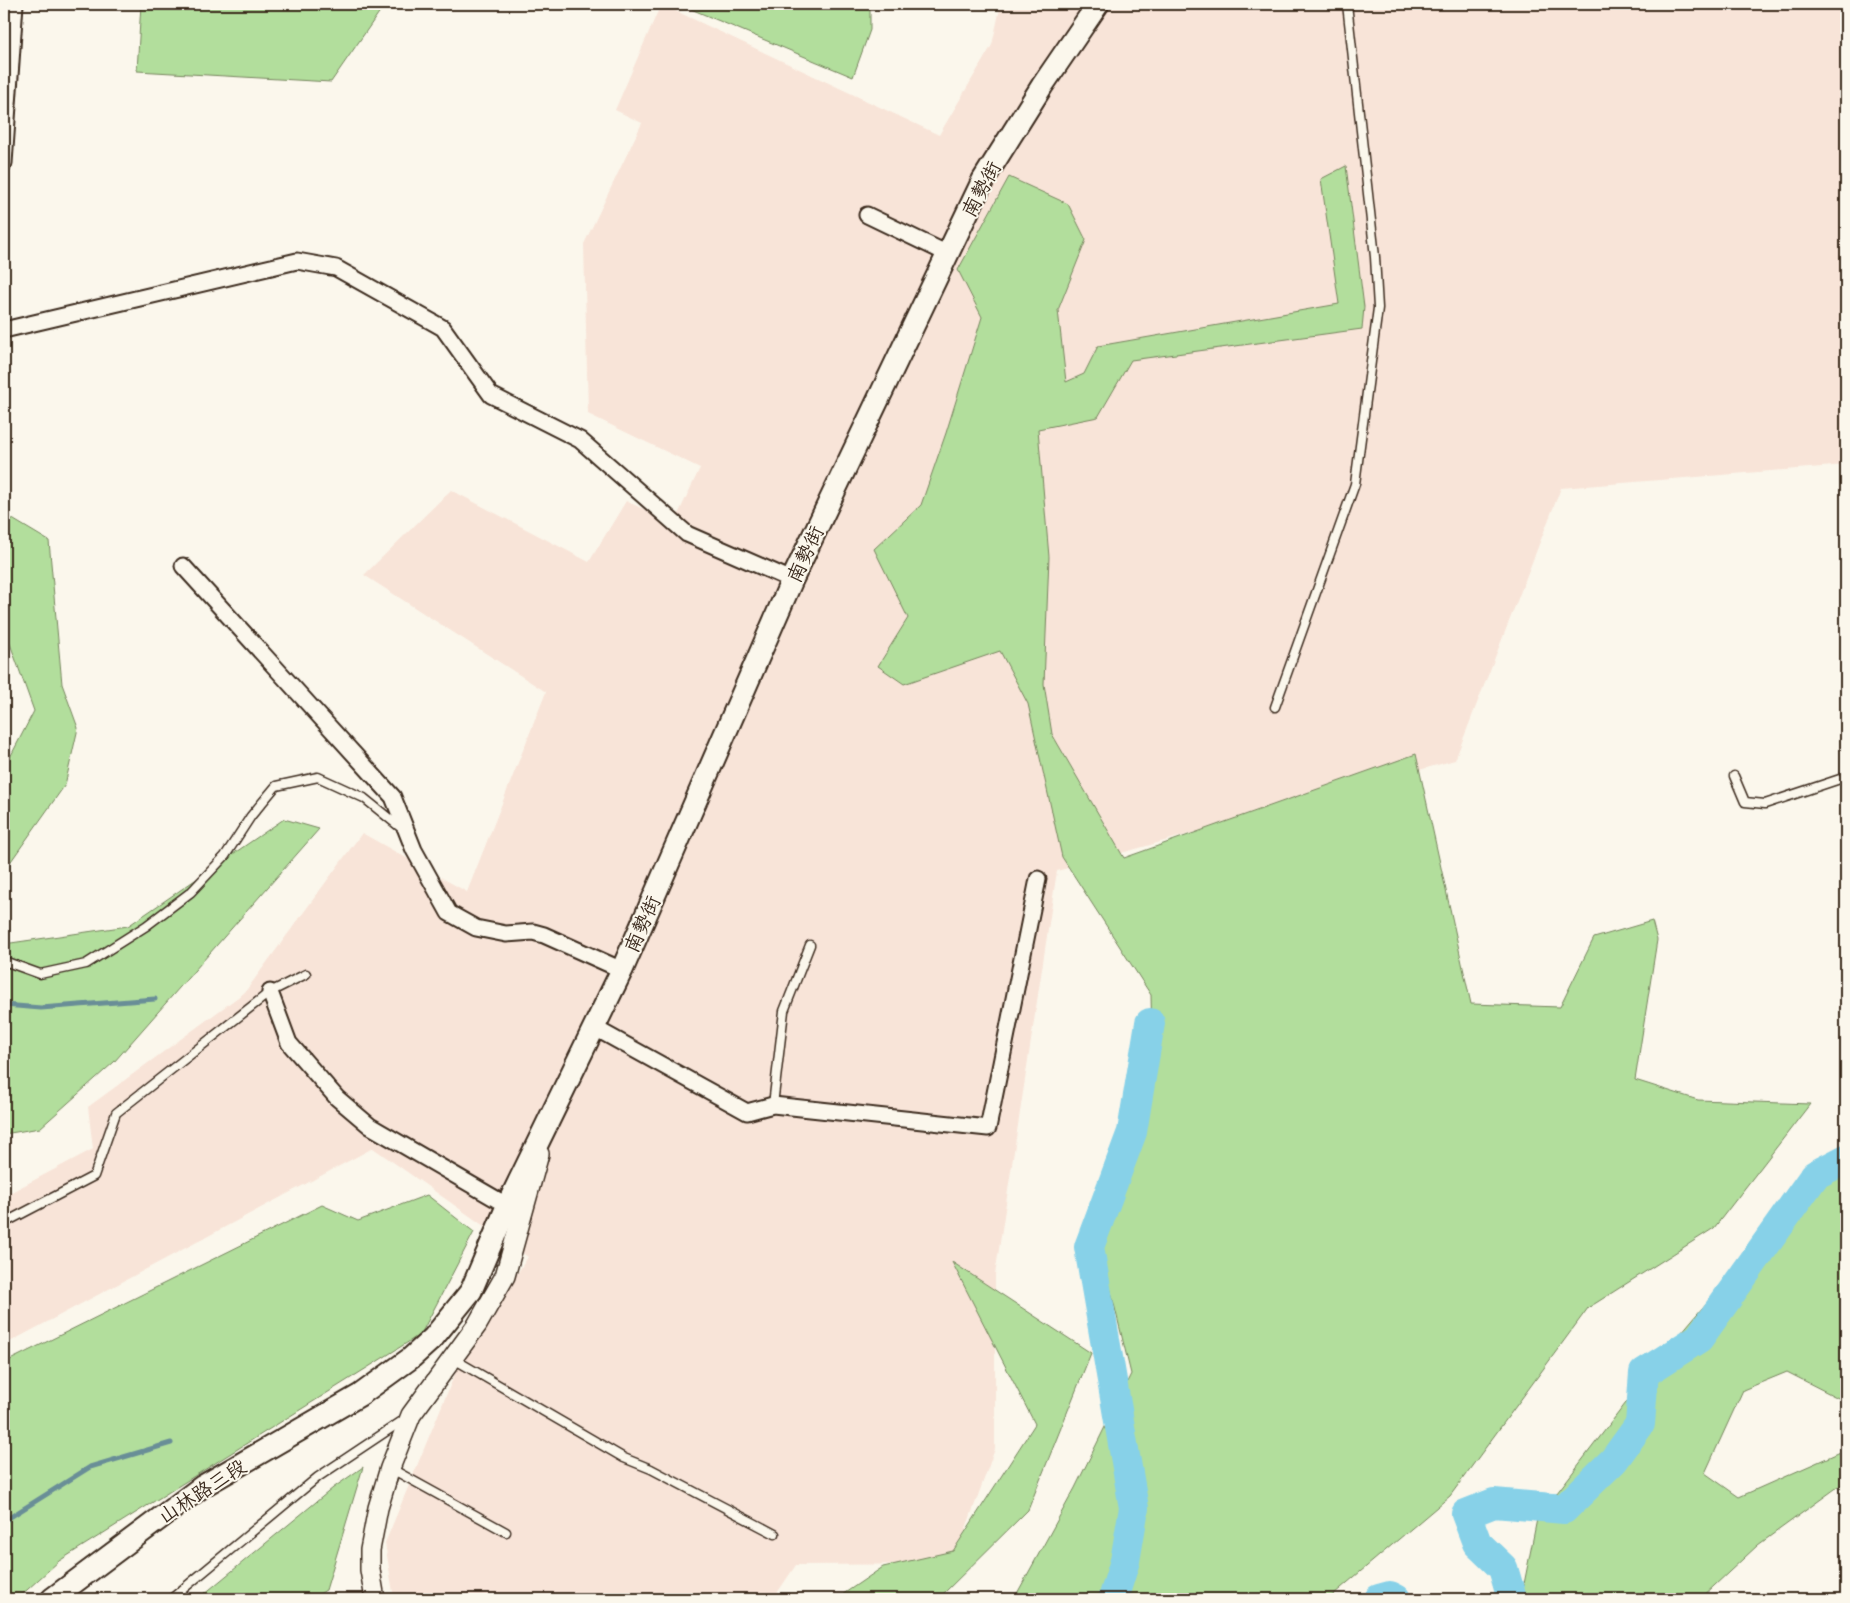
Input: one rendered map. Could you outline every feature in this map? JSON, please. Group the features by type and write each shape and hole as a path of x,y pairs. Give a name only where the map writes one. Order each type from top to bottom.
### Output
{"main road":[{"name":"南勢街","path":"516,1210 547,1121 595,1028 622,970 792,580 983,180 1098,4"},
{"name":"山林路三段","path":"52,1599 203,1486 360,1395 410,1358 433,1338 471,1291 516,1210"}],"street":[{"path":"4,163 15,4"},
{"path":"867,215 948,255"},
{"path":"4,330 296,261 336,268 444,328 491,395 580,440 687,534 792,580"},
{"path":"183,566 393,797 414,850 449,913 476,928 506,934 532,932 544,935 622,970"},
{"path":"595,1028 747,1112 773,1105 988,1128 1038,879"},
{"path":"270,992 289,1044 337,1098 370,1126 516,1210 505,1276 476,1325 411,1415 390,1468 378,1508 370,1550 370,1570 375,1599"}],"lane":[{"path":"1275,707 1355,484 1378,308 1375,257 1348,4"},
{"path":"1734,776 1745,802 1765,804 1846,777"},
{"path":"4,961 40,974 86,964 146,926 191,892 225,856 251,816 276,786 318,777 364,798 407,832"},
{"path":"773,1105 784,1011 810,945"},
{"path":"4,1223 94,1176 116,1113 270,992 306,974"},
{"path":"452,1358 624,1458 651,1469 775,1534"},
{"path":"171,1599 318,1477 411,1415"},
{"path":"390,1468 506,1532"}],"shaded area":[{"path":"661,4 939,135 992,45 1001,4 1846,4 1846,465 1561,488 1455,760 1057,871 995,1275 995,1449 953,1564 796,1565 773,1599 394,1599 385,1543 462,1357 528,1257 373,1148 4,1345 4,1196 93,1149 88,1107 245,992 362,833 467,892 546,692 364,575 451,490 589,562 626,501 674,523 700,468 588,414 584,244 642,123 615,110"}],"green space":[{"path":"141,4 385,4 331,82 137,71"},
{"path":"679,4 870,4 870,30 853,77"},
{"path":"1346,166 1364,307 1362,329 1131,360 1098,417 1038,429 1049,557 1044,684 1052,734 1124,858 1416,754 1471,1004 1560,1007 1594,938 1652,921 1657,940 1635,1080 1698,1100 1810,1104 1714,1228 1588,1308 1450,1496 1328,1599 1014,1599 1075,1488 1131,1374 1100,1246 1153,1086 1151,995 1062,857 1028,704 1000,651 904,684 878,666 908,618 874,549 921,505 946,433 982,317 958,270 1009,177 1068,204 1086,240 1058,310 1066,382 1084,374 1098,346 1339,304 1321,179"},
{"path":"4,514 49,541 62,684 78,728 65,785 4,871 4,769 34,711 4,627"},
{"path":"284,819 319,829 114,1062 40,1128 4,1134 4,944 128,926"},
{"path":"1846,1173 1846,1402 1787,1372 1743,1390 1705,1473 1739,1497 1845,1450 1846,1481 1758,1545 1700,1599 1521,1599 1537,1519 1665,1352 1795,1198"},
{"path":"427,1195 474,1232 421,1334 59,1561 17,1599 4,1599 4,1363 322,1205 358,1221"},
{"path":"952,1262 1091,1353 1028,1510 938,1599 836,1599 883,1567 953,1551 1035,1424"},
{"path":"363,1467 326,1590 311,1599 198,1599 333,1488"}],"waterway":[{"path":"4,1005 41,1008 155,999"},
{"path":"1113,1599 1125,1561 1134,1508 1089,1247 1132,1132 1150,1023"},
{"path":"1512,1599 1503,1568 1477,1543 1466,1514 1494,1503 1564,1509 1614,1460 1640,1424 1644,1373 1699,1338 1815,1175 1846,1159"},
{"path":"4,1521 90,1467 171,1443"},
{"path":"1379,1599 1390,1596 1396,1599"}]}
